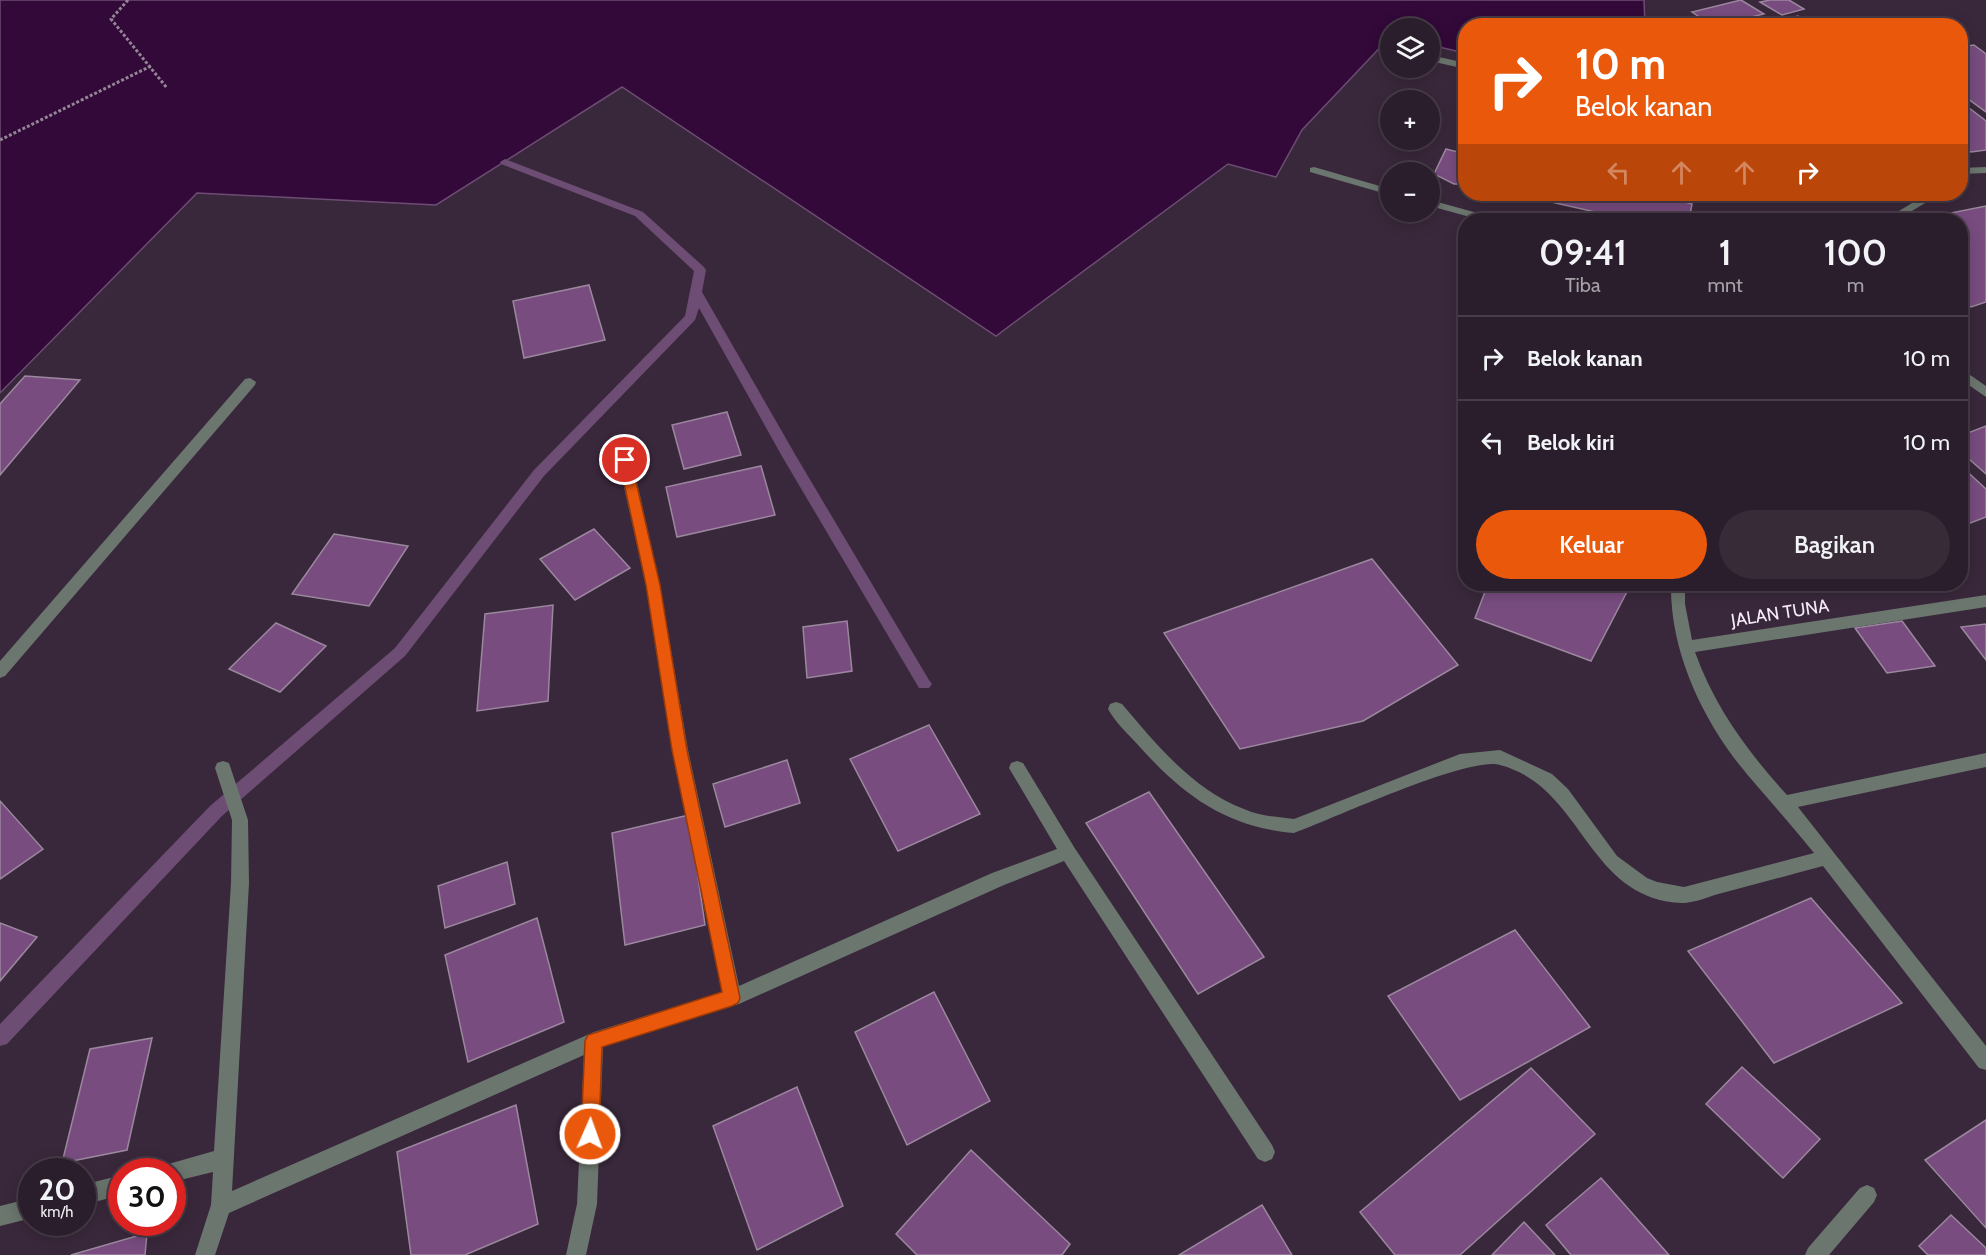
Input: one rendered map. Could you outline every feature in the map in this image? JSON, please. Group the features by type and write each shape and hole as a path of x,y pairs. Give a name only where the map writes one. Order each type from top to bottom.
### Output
{"street":[{"path":"1440,60 1458,64"},
{"path":"1314,170 1380,189"},
{"path":"1968,173 1986,170"},
{"path":"1902,213 1922,201"},
{"path":"1440,206 1466,213"},
{"path":"1968,378 1986,393"},
{"path":"0,672 250,381"},
{"path":"625,460 653,585 680,750 732,998"},
{"path":"1678,591 1686,647 1710,703 1732,742 1785,804 1986,1061"},
{"name":"JALAN TUNA","path":"1686,647 1986,601"},
{"path":"1116,709 1165,765 1193,790 1217,805 1270,826 1294,826 1460,761 1500,757 1546,779 1562,794 1611,861 1641,884 1657,890 1684,895 1827,857"},
{"path":"1785,804 1986,760"},
{"path":"1017,768 1068,852 1264,1152"},
{"path":"204,1255 221,1205 240,883 239,810 226,774"},
{"path":"221,1205 240,1199 594,1041 732,998 998,879 1068,852"},
{"path":"576,1255 587,1204 594,1041"},
{"path":"186,1168 224,1159"},
{"path":"1815,1255 1867,1195"},
{"path":"0,1216 18,1212"}],"path":[{"path":"128,0 111,19 167,88"},
{"path":"0,140 151,66"}],"shaded area":[{"path":"0,0 1644,0 1645,18 1458,18 1458,51 1440,47 1440,18 1380,18 1380,48 1302,130 1276,177 1228,164 996,336 622,87 436,205 197,193 0,393"}],"building":[{"path":"1741,0 1764,14 1747,18 1701,18 1692,12"},
{"path":"1789,0 1804,9 1782,15 1760,2"},
{"path":"1974,45 1986,54 1986,112 1968,99 1968,46"},
{"path":"1968,107 1986,121 1986,150 1971,152 1968,150"},
{"path":"1446,149 1458,152 1458,184 1440,177 1440,162"},
{"path":"1547,201 1682,201 1692,204 1690,213 1599,213"},
{"path":"1986,206 1986,302 1971,307 1968,305 1968,213 1951,213"},
{"path":"589,285 605,340 524,358 513,301"},
{"path":"25,376 80,380 0,475 0,404"},
{"path":"727,412 741,455 684,469 672,425"},
{"path":"1986,426 1986,474 1968,458 1968,433"},
{"path":"761,466 775,515 677,537 666,487"},
{"path":"1968,472 1986,489 1986,517 1968,524"},
{"path":"594,529 630,568 575,600 540,559"},
{"path":"334,534 408,546 369,606 292,594"},
{"path":"1372,559 1458,665 1363,721 1240,749 1164,633"},
{"path":"1485,591 1627,591 1591,661 1475,618"},
{"path":"553,605 548,701 477,711 485,614"},
{"path":"847,621 852,671 807,678 803,627"},
{"path":"1902,621 1935,666 1887,673 1855,628"},
{"path":"276,623 326,646 280,692 229,669"},
{"path":"1986,624 1986,660 1961,627"},
{"path":"929,725 980,814 898,851 850,759"},
{"path":"787,760 800,803 725,827 713,784"},
{"path":"1149,792 1264,957 1198,994 1086,823"},
{"path":"0,801 43,849 0,879"},
{"path":"689,815 705,925 625,945 612,833"},
{"path":"507,862 515,904 445,928 438,886"},
{"path":"1811,898 1902,1003 1774,1063 1688,951"},
{"path":"537,918 564,1022 468,1062 445,955"},
{"path":"0,923 37,937 0,981"},
{"path":"1515,930 1590,1027 1460,1100 1388,996"},
{"path":"934,992 990,1101 907,1145 855,1032"},
{"path":"152,1038 127,1150 87,1158 63,1158 90,1049"},
{"path":"1742,1067 1820,1139 1783,1178 1706,1104"},
{"path":"1531,1068 1595,1134 1460,1255 1395,1255 1360,1212"},
{"path":"797,1087 843,1206 757,1250 713,1126"},
{"path":"516,1105 538,1224 465,1255 411,1255 397,1152"},
{"path":"1986,1120 1986,1228 1925,1160"},
{"path":"971,1150 1070,1244 1062,1255 917,1255 896,1234"},
{"path":"1601,1178 1669,1255 1571,1255 1546,1225"},
{"path":"1262,1205 1292,1255 1179,1255"},
{"path":"1951,1215 1986,1248 1986,1255 1928,1255 1919,1246"},
{"path":"1524,1222 1555,1255 1492,1255"},
{"path":"137,1236 147,1236 145,1255 71,1255"}],"waterway":[{"path":"0,1037 216,811 400,652 539,473 691,317 700,270 639,214 505,162"},
{"path":"696,292 790,458 924,684"}],"route":[{"path":"590,1134 594,1041 732,998 680,750 653,585 625,460"}]}
